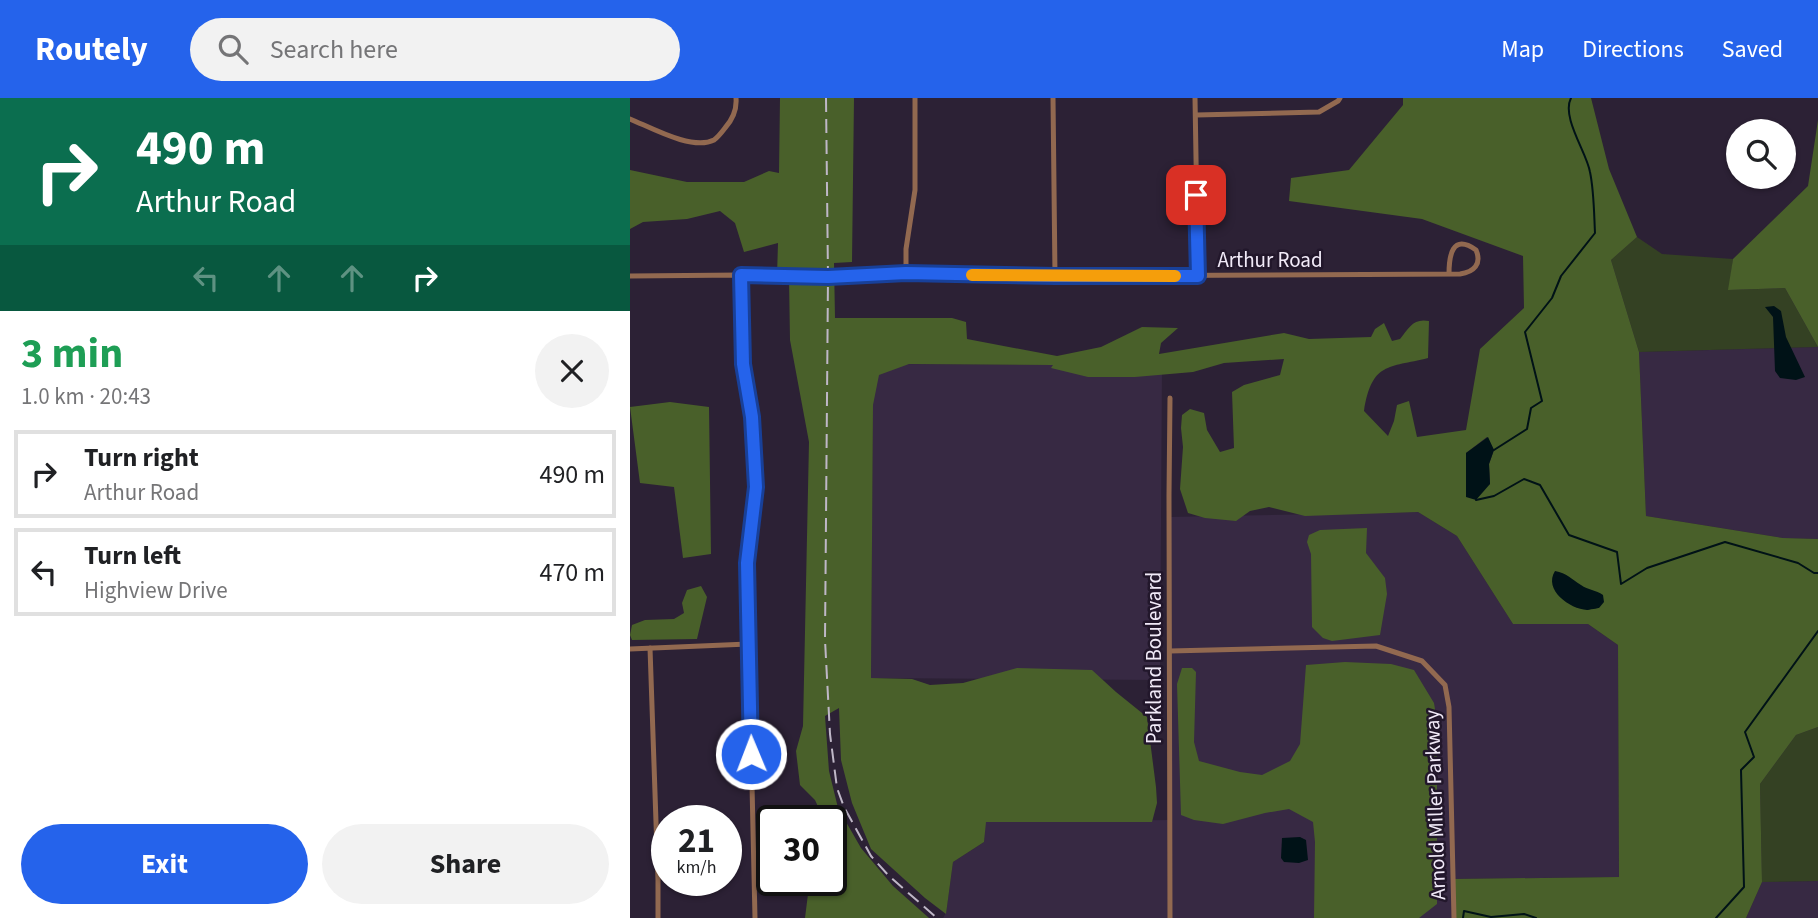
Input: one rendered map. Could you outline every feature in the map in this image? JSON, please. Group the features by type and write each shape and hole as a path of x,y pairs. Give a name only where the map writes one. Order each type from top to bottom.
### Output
{"street":[{"path":"630,119 681,140 704,143 715,139 733,118 737,106 736,98"},
{"path":"906,273 906,249 915,190 915,98"},
{"path":"1053,98 1055,276"},
{"path":"1195,98 1198,276"},
{"path":"1196,115 1319,112 1340,98"},
{"name":"Arthur Road","path":"630,276 828,277 906,273 1055,276 1449,274 1469,273 1478,260 1476,250 1466,244 1455,247 1450,255 1449,274"},
{"path":"741,275 743,364 752,417 756,487 747,563 755,918"},
{"name":"Parkland Boulevard","path":"1170,398 1170,918"},
{"path":"630,649 748,644"},
{"name":"Arnold Miller Parkway","path":"1170,651 1376,646 1422,661 1445,685 1449,707 1454,918"},
{"path":"650,648 658,918"}],"shaded area":[{"path":"1774,306 1781,311 1786,337 1805,377 1796,380 1780,378 1775,371 1773,317 1765,307"},
{"path":"1818,347 1818,539 1783,538 1646,516 1639,352"},
{"path":"873,364 1162,365 1160,680 871,678"},
{"path":"1488,437 1494,450 1489,464 1490,484 1476,500 1466,497 1466,453"},
{"path":"1418,512 1457,536 1513,624 1588,624 1618,645 1619,877 1453,879 1454,918 943,918 953,862 984,842 985,822 1169,820 1169,517"},
{"path":"1555,571 1603,595 1604,602 1599,608 1587,610 1566,602 1555,591 1552,578"},
{"path":"1300,837 1306,840 1308,860 1299,863 1284,862 1281,858 1282,838"},
{"path":"1818,881 1818,918 1746,918 1762,882"}],"green space":[{"path":"780,98 854,98 852,262 834,263 835,318 952,318 966,322 967,339 1057,356 1101,347 1142,327 1178,328 1161,343 1159,354 1284,333 1309,339 1371,337 1375,329 1384,323 1392,341 1400,339 1415,322 1429,321 1428,358 1392,366 1377,375 1367,395 1364,411 1388,436 1397,405 1409,401 1417,437 1466,430 1480,349 1524,308 1523,256 1422,219 1289,201 1291,178 1349,170 1403,105 1403,98 1591,98 1609,169 1637,237 1611,260 1639,352 1646,516 1783,538 1818,539 1818,727 1796,735 1760,784 1762,882 1746,918 1454,918 1452,879 1619,877 1618,645 1588,624 1513,624 1457,536 1418,512 1305,516 1269,507 1250,511 1236,521 1205,518 1188,513 1180,489 1182,415 1190,409 1204,413 1207,430 1220,452 1234,448 1232,392 1244,385 1280,375 1284,359 1224,363 1193,372 1135,377 1088,377 1051,368 1053,365 909,364 879,375 873,405 871,678 912,679 930,685 963,683 1017,668 1092,670 1147,717 1156,787 1157,803 1152,822 986,822 984,842 953,862 946,914 925,898 871,849 852,803 841,760 839,708 825,716 829,771 837,805 817,805 800,785 796,751 803,726 809,442 790,340 789,277 777,276 778,243 744,252 735,223 720,211 687,219 643,222 630,229 630,170 687,182 744,182 769,171 779,173","holes":["1487,437 1494,450 1489,464 1490,484 1466,496 1466,453"]},
{"path":"1818,120 1818,347 1785,288 1728,290 1733,259 1808,186"},
{"path":"1637,237 1662,254 1733,259 1729,290 1785,288 1818,347 1639,352 1611,260"},
{"path":"670,402 709,407 711,554 683,558 674,487 640,483 630,407"},
{"path":"1367,528 1366,553 1385,578 1387,594 1380,635 1332,641 1323,638 1312,627 1311,554 1307,542 1309,535 1320,530"},
{"path":"701,586 707,597 697,639 632,640 632,625 645,620 674,619 684,613 682,603 687,590"},
{"path":"1345,662 1391,664 1414,670 1434,703 1437,722 1437,904 1419,918 1314,918 1313,822 1289,809 1223,824 1194,820 1181,815 1177,684 1182,668 1192,668 1196,672 1194,742 1199,761 1262,775 1290,761 1300,744 1306,665"},
{"path":"1818,727 1818,881 1762,882 1760,784 1796,735"},
{"path":"847,824 861,848 893,886 929,918 805,918 808,896 847,896"}],"waterway":[{"path":"1494,450 1527,429 1531,408 1542,401 1525,332 1552,298 1561,276 1595,233 1591,179 1569,115 1571,98"},
{"path":"1476,500 1494,496 1524,479 1540,485 1569,535 1617,552 1621,584 1647,568 1725,542 1798,563 1818,573"},
{"path":"1716,918 1744,887 1741,770 1754,757 1745,732 1818,631"},
{"path":"1463,918 1464,911 1491,917 1524,914 1536,918"}],"railway":[{"path":"826,98 828,277 825,640 830,734 837,788 844,807 871,856 889,876 937,918"}],"slow traffic":[{"path":"972,275 1175,276"}],"route":[{"path":"751,754 747,563 756,487 752,417 743,364 741,275 828,277 906,273 1198,276 1196,195"}]}
